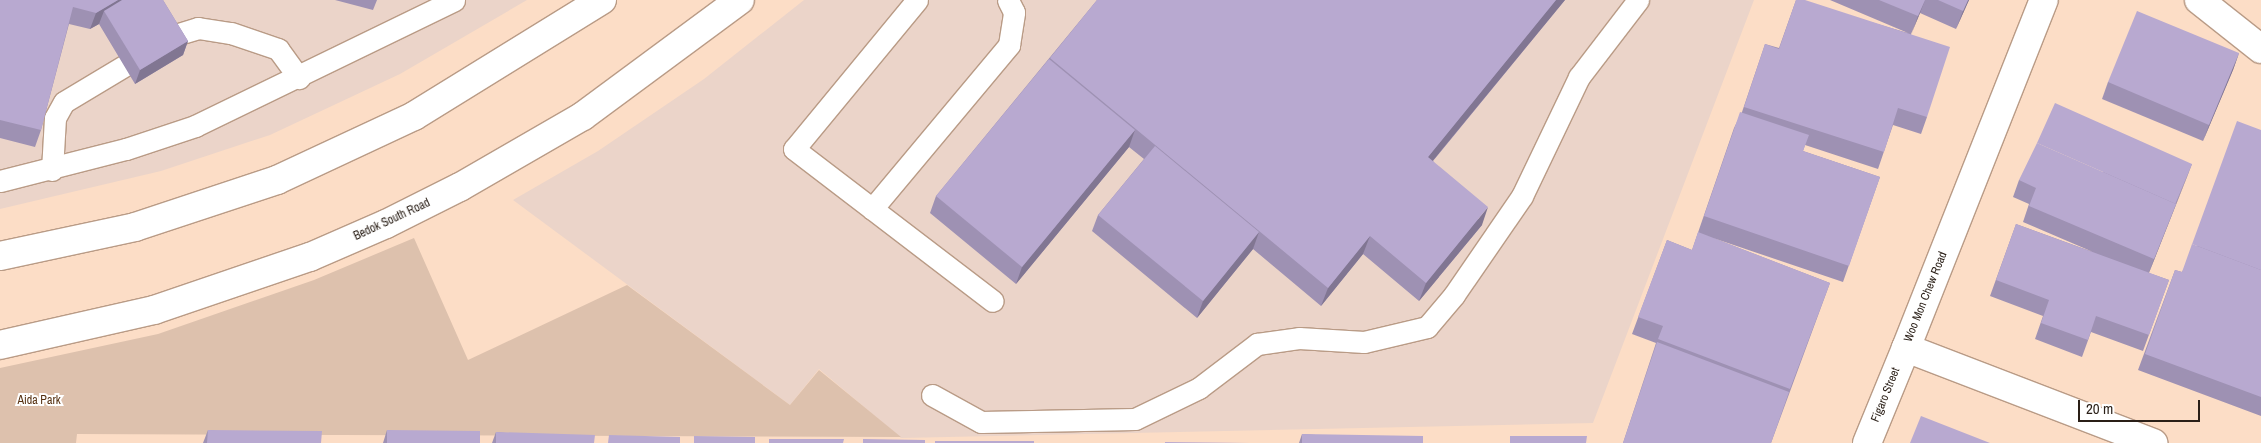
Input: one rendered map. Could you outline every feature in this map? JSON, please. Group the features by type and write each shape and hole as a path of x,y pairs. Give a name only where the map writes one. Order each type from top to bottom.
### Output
{"main road":[{"path":"0,256 135,227 277,180 414,116 602,0"},
{"name":"Bedok South Road","path":"0,345 154,310 310,257 386,224 460,188 583,116 740,0"},
{"name":"Woo Mon Chew Road","path":"2044,0 1906,348 2154,443"},
{"path":"2199,0 2261,49"},
{"name":"Figaro Street","path":"1867,443 1906,348"}],"lane":[{"path":"0,181 52,170 196,126 299,78 454,0"},
{"path":"917,0 794,149 993,301"},
{"path":"872,209 1009,45 1014,12 1008,0"},
{"path":"932,395 981,422 1135,419 1199,388 1257,344 1299,338 1364,342 1427,327 1454,295 1522,196 1579,76 1638,0"},
{"path":"172,36 198,28 240,36 278,49 299,78"},
{"path":"52,170 55,118 64,102 124,66"}],"shaded area":[{"path":"0,0 527,0 400,74 270,135 161,171 0,209"},
{"path":"804,0 1754,0 1593,423 901,438 819,369 790,405 513,200 598,151 704,79"}],"green space":[{"name":"Aida Park","path":"414,238 468,360 627,285 790,405 819,370 901,437 77,434 76,443 0,443 0,368 158,334 314,280"}],"building":[{"path":"0,0 118,0 96,13 73,7 41,130 0,120"},
{"path":"122,0 163,0 188,41 140,70 104,11"},
{"path":"1097,0 1556,0 1428,157 1488,207 1426,283 1370,236 1328,288 1050,58"},
{"path":"1796,0 1805,0 1950,47 1927,117 1898,108 1884,152 1744,107 1765,44 1779,49"},
{"path":"1879,0 1925,0 1918,16"},
{"path":"1938,0 1968,0 1963,11"},
{"path":"2137,11 2239,53 2209,125 2108,82"},
{"path":"1049,59 1135,130 1022,267 936,196"},
{"path":"2055,103 2192,164 2175,204 2037,143"},
{"path":"1740,112 1809,135 1803,151 1880,177 1849,266 1704,216"},
{"path":"2237,121 2261,130 2261,270 2192,244"},
{"path":"2037,143 2176,204 2154,259 2029,206 2036,188 2019,180"},
{"path":"1155,146 1259,232 1203,301 1098,215"},
{"path":"2016,224 2169,280 2149,335 2096,316 2088,340 2041,323 2049,300 1996,280"},
{"path":"1698,232 1830,283 1790,389 1658,339 1663,326 1638,317 1667,240 1692,250"},
{"path":"2192,244 2261,270 2261,397 2145,354 2175,270 2182,272"},
{"path":"1657,342 1789,392 1771,443 1623,443"},
{"path":"1921,416 1990,443 1910,443"},
{"path":"208,430 322,431 321,443 207,443"},
{"path":"387,430 480,431 480,443 387,443"},
{"path":"496,432 595,435 594,443 496,443"},
{"path":"1302,434 1423,436 1423,443 1302,443"},
{"path":"609,435 680,437 680,443 608,443"},
{"path":"694,436 755,437 755,443 694,443"},
{"path":"1510,436 1587,436 1586,443 1510,443"},
{"path":"769,439 844,439 843,443 769,443"},
{"path":"863,439 925,440 925,443 863,443"},
{"path":"935,441 1034,441 1034,443 935,443"},
{"path":"1165,442 1250,443 1165,443"}]}
